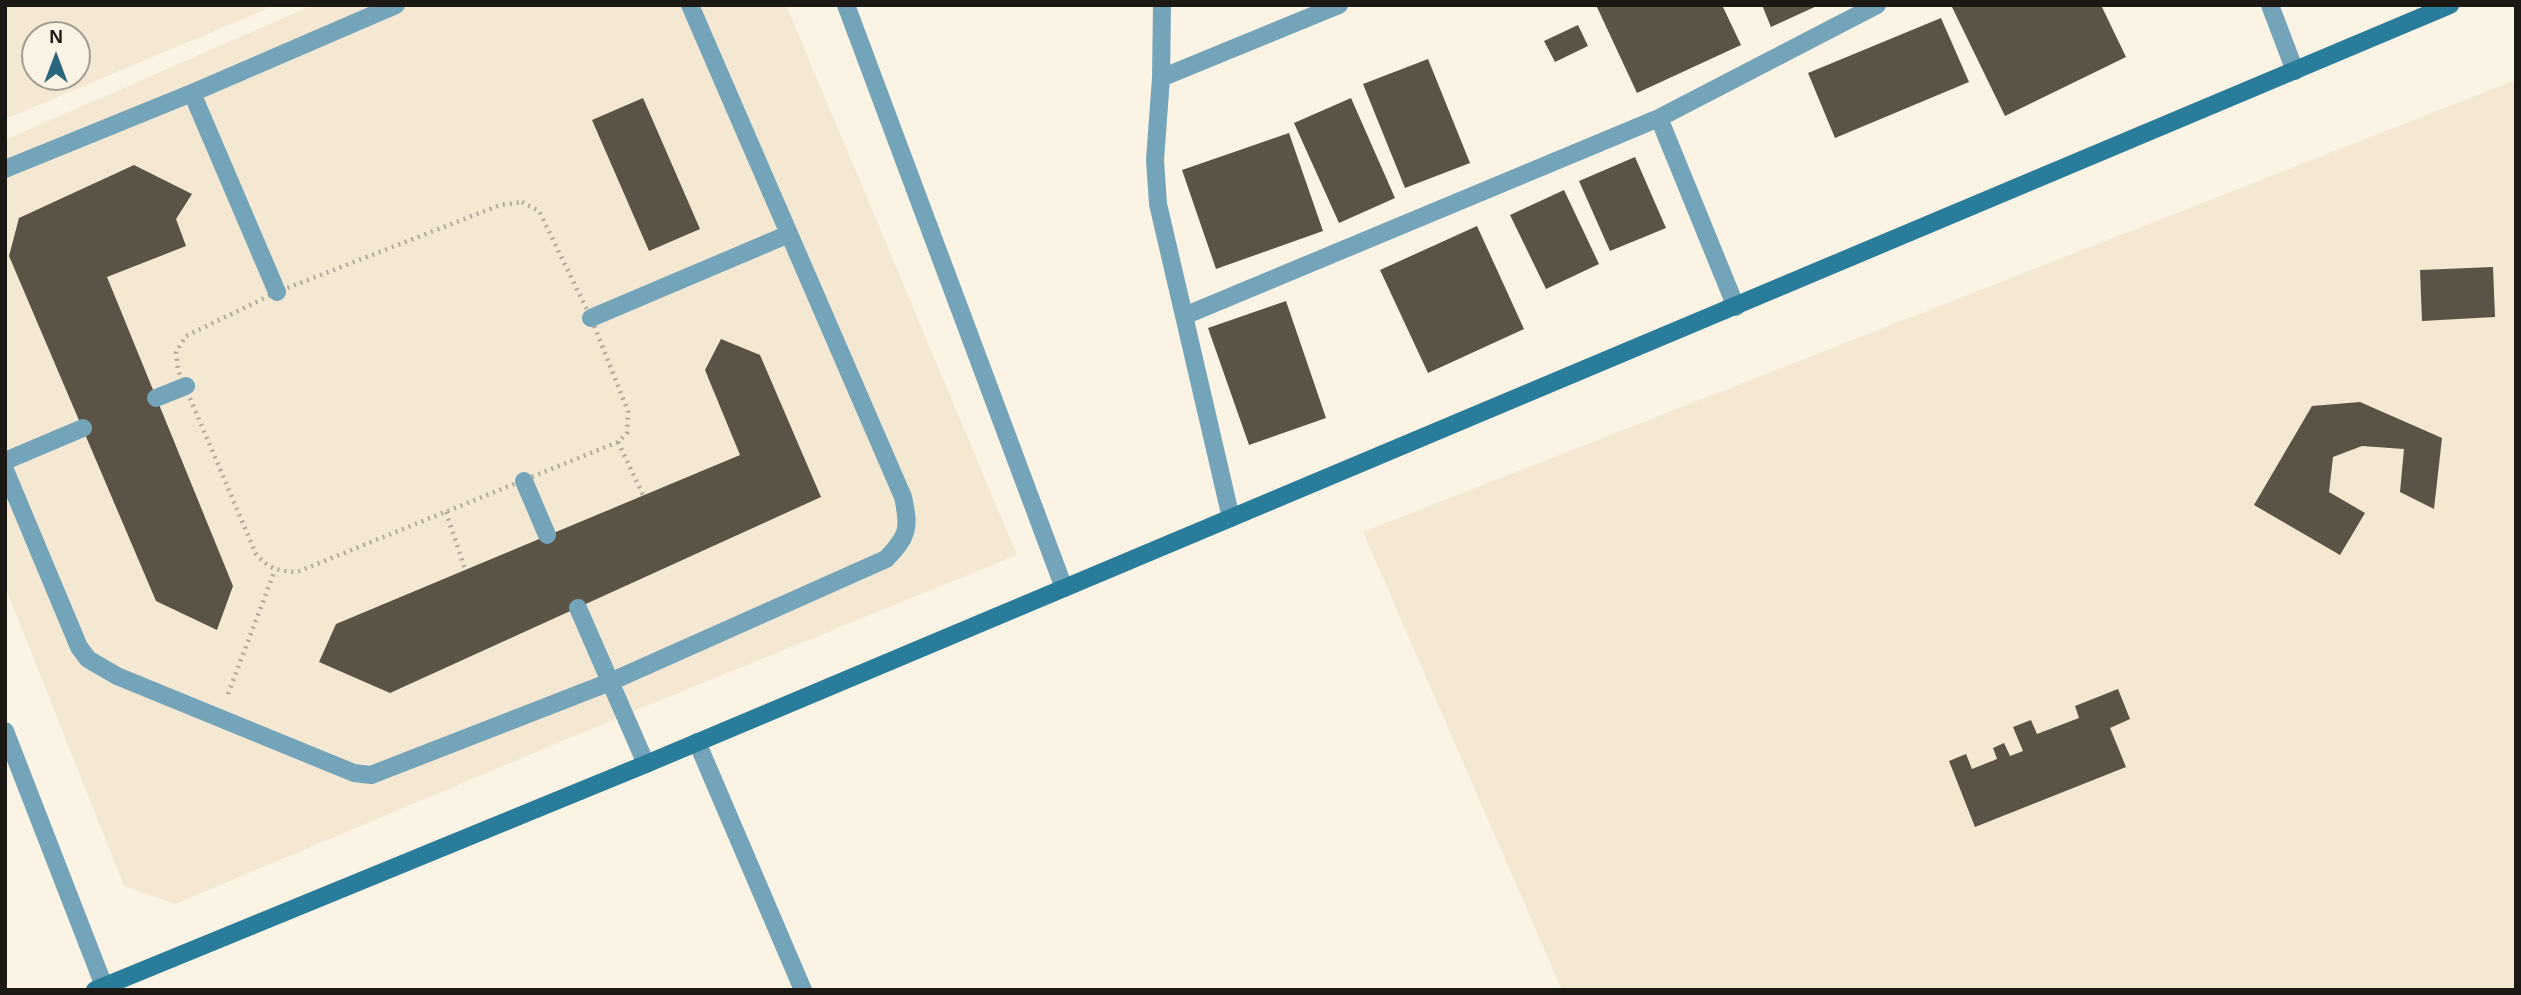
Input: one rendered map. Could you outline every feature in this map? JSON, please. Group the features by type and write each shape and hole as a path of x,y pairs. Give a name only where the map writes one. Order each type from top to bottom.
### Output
{"street":[{"path":"5,169 192,93 396,5"},
{"path":"5,470 79,647 88,659 117,676 219,718 354,773 371,775 610,682 886,559 902,542 908,520 903,497 690,5"},
{"path":"846,5 1064,587"},
{"path":"1162,5 1161,78 1155,160 1158,204 1231,518"},
{"path":"1161,78 1339,5"},
{"path":"1184,316 1659,118 1877,5"},
{"path":"2270,5 2295,71"},
{"path":"5,731 100,988 646,764 2450,5"},
{"path":"192,93 277,292"},
{"path":"1659,118 1736,307"},
{"path":"591,318 789,234"},
{"path":"156,398 186,386"},
{"path":"5,461 83,428"},
{"path":"524,481 547,535"},
{"path":"578,608 646,764"},
{"path":"697,742 803,990"}],"path":[{"path":"522,202 539,211 591,318 628,411 627,433 618,442 298,572 275,570 266,565 257,554 178,370 176,352 186,336 277,292 500,205 522,202"},
{"path":"618,442 643,495"},
{"path":"446,512 466,569"},
{"path":"219,718 275,570"}],"shaded area":[{"path":"5,5 276,5 91,83 91,21 21,21 21,91 72,91 5,119"},
{"path":"313,5 786,5 1017,555 624,715 175,904 124,886 5,586 5,140"},
{"path":"2516,80 2516,990 1562,990 1363,532"}],"building":[{"path":"1596,5 1722,5 1741,45 1637,93"},
{"path":"1762,5 1819,5 1771,27"},
{"path":"1951,5 2101,5 2126,57 2005,116"},
{"path":"1941,18 1969,82 1835,138 1808,73"},
{"path":"1578,25 1588,46 1555,62 1544,41"},
{"path":"1428,59 1470,163 1405,188 1363,84"},
{"path":"643,98 700,229 649,251 592,120"},
{"path":"1351,98 1395,198 1339,223 1294,123"},
{"path":"1289,133 1323,231 1216,269 1182,170"},
{"path":"1635,157 1666,228 1610,251 1579,181"},
{"path":"134,165 192,194 176,219 186,246 107,277 233,586 217,630 156,601 9,256 19,218"},
{"path":"1564,190 1599,264 1546,289 1510,215"},
{"path":"1477,226 1524,329 1428,373 1380,270"},
{"path":"2493,267 2495,317 2422,321 2420,270"},
{"path":"1286,301 1326,418 1249,445 1208,328"},
{"path":"721,339 760,355 821,497 390,693 319,662 336,624 740,455 705,370"},
{"path":"2360,402 2442,438 2434,509 2400,492 2404,449 2362,446 2333,457 2329,492 2365,513 2340,555 2254,505 2312,406"},
{"path":"2118,689 2130,719 2110,728 2126,767 1975,827 1949,761 1966,754 1972,769 1997,759 1993,748 2004,743 2010,756 2023,751 2013,727 2031,720 2037,734 2079,718 2075,706"}]}
